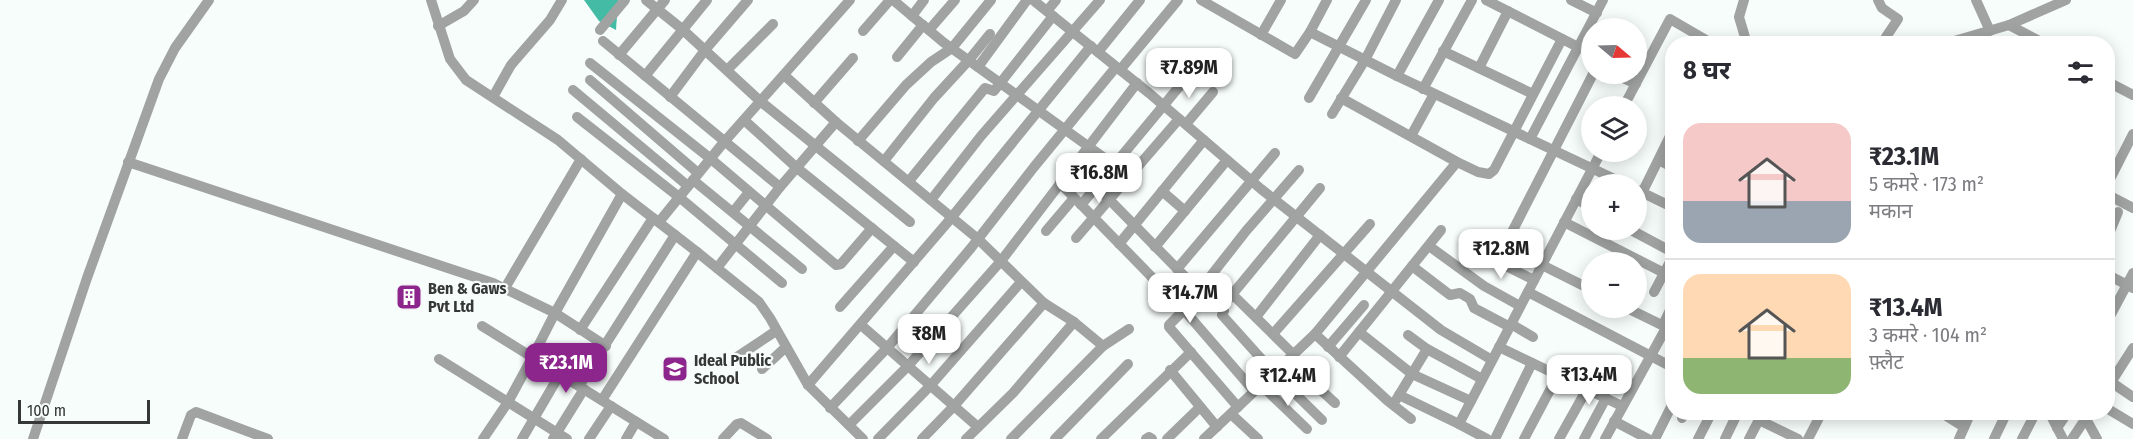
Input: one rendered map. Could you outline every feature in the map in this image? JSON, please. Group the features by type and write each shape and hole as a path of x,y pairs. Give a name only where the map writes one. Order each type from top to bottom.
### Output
{"street":[{"path":"33,439 128,162 166,62 208,0"},
{"path":"431,0 450,59 466,80 558,140 622,194 759,302 808,385 863,439"},
{"path":"438,26 464,11 474,0"},
{"path":"493,97 511,65 550,20 562,0"},
{"path":"625,0 601,36 619,55 780,188"},
{"path":"646,0 662,4 682,28 760,101 910,222"},
{"path":"645,76 707,0"},
{"path":"670,97 705,50 748,0"},
{"path":"580,330 656,220 679,197 724,142 850,0"},
{"path":"863,31 892,0 951,48 1131,177"},
{"path":"912,16 924,0"},
{"path":"897,57 955,0"},
{"path":"858,141 906,84 951,48 991,0"},
{"path":"884,161 934,98 974,63 1027,0"},
{"path":"1033,0 1137,83 1273,199 1441,330 1492,360"},
{"path":"909,181 985,88 993,92 1050,14 1056,0"},
{"path":"931,200 981,136 1100,0"},
{"path":"808,385 861,325 1039,111 1140,0"},
{"path":"830,408 887,348 978,239 1034,167 1178,0"},
{"path":"1209,2 1295,54 1327,0"},
{"path":"1309,98 1366,0"},
{"path":"1332,114 1365,60 1396,0"},
{"path":"1397,76 1439,0"},
{"path":"1411,136 1443,51 1472,0"},
{"path":"1486,0 1578,47"},
{"path":"1571,0 1596,13"},
{"path":"1530,139 1603,0"},
{"path":"1744,0 1739,17 1745,36"},
{"path":"1878,0 1882,8 1898,19 1887,36"},
{"path":"1976,0 1990,31"},
{"path":"1972,36 2009,25 2066,0"},
{"path":"1261,35 1278,1"},
{"path":"619,55 662,4"},
{"path":"1479,68 1508,11"},
{"path":"1647,63 1670,19 1699,36"},
{"path":"728,69 773,24"},
{"path":"2009,25 2030,36"},
{"path":"1310,32 1603,174"},
{"path":"974,63 990,34"},
{"path":"1341,98 1457,162 1478,172 1489,174 1494,170 1562,39"},
{"path":"1443,51 1533,94"},
{"path":"814,103 853,58"},
{"path":"590,63 711,159 839,266 872,228"},
{"path":"784,75 858,141 978,239 1044,303 1074,322 1103,346"},
{"path":"1046,231 1096,186 1188,76"},
{"path":"590,80 693,180"},
{"path":"849,425 908,366 1001,261 1087,145 1137,83"},
{"path":"1512,232 1588,84"},
{"path":"1629,96 1636,84"},
{"path":"2115,88 2133,95"},
{"path":"573,90 693,180 802,269"},
{"path":"1076,238 1182,122 1213,92"},
{"path":"577,117 679,197 782,283"},
{"path":"744,120 797,168 914,262"},
{"path":"717,268 836,122"},
{"path":"2115,169 2133,134"},
{"path":"1119,244 1204,140"},
{"path":"1647,179 1665,147"},
{"path":"1177,269 1275,153"},
{"path":"505,288 580,159"},
{"path":"1155,247 1227,160"},
{"path":"1659,160 1665,163"},
{"path":"128,162 482,279 555,313 606,346"},
{"path":"1204,439 1315,334 1457,162"},
{"path":"1459,424 1596,162"},
{"path":"1256,438 1191,352 1169,327 1299,170"},
{"path":"1060,183 1258,388 1307,429"},
{"path":"1096,186 1199,291"},
{"path":"1320,188 1221,308 1224,311 1222,315 1274,373 1322,420"},
{"path":"1162,191 1185,211"},
{"path":"733,212 749,192"},
{"path":"483,439 508,402 622,194"},
{"path":"1647,195 1665,204"},
{"path":"1576,199 1581,202"},
{"path":"2115,199 2133,208"},
{"path":"2115,219 2118,212"},
{"path":"1564,222 1665,273"},
{"path":"1273,334 1370,224"},
{"path":"1339,357 1441,230"},
{"path":"439,359 534,418 559,437 581,387 675,234"},
{"path":"1256,317 1320,235"},
{"path":"1647,239 1665,248"},
{"path":"840,307 894,246"},
{"path":"1429,246 1484,286 1520,306"},
{"path":"589,439 607,403 698,252"},
{"path":"1482,254 1534,280"},
{"path":"1542,265 1581,284"},
{"path":"1412,266 1450,295 1460,293 1470,298 1474,308 1533,337"},
{"path":"2115,309 2130,286 2133,273"},
{"path":"2115,278 2130,286"},
{"path":"1654,292 1665,280"},
{"path":"878,439 930,386 1021,282"},
{"path":"1528,292 1665,363"},
{"path":"1233,295 1273,334 1291,358 1335,403"},
{"path":"922,439 1044,303"},
{"path":"1328,347 1364,305"},
{"path":"1647,318 1665,327"},
{"path":"966,439 1013,393 1074,322"},
{"path":"861,325 978,427"},
{"path":"482,326 664,439"},
{"path":"1011,439 1103,346 1129,329"},
{"path":"737,357 776,331"},
{"path":"1359,332 1412,374 1471,401"},
{"path":"1605,439 1665,332"},
{"path":"1315,334 1339,357 1396,400 1411,419"},
{"path":"1408,335 1427,349 1482,379"},
{"path":"762,369 786,347"},
{"path":"1499,347 1622,406"},
{"path":"2115,376 2133,348"},
{"path":"1396,400 1427,349"},
{"path":"1101,439 1191,352"},
{"path":"1495,439 1532,363"},
{"path":"1055,439 1128,364"},
{"path":"1170,370 1217,427"},
{"path":"522,439 560,374"},
{"path":"1524,439 1557,375"},
{"path":"2115,388 2133,396"},
{"path":"1559,439 1587,389"},
{"path":"1584,439 1606,398"},
{"path":"1396,400 1459,424 1487,439"},
{"path":"1167,439 1200,407"},
{"path":"182,439 191,415 196,412 268,439"},
{"path":"2115,413 2133,424"},
{"path":"1655,439 1665,419"},
{"path":"1698,439 1708,420"},
{"path":"1725,439 1734,420"},
{"path":"1749,439 1758,420"},
{"path":"1769,420 1798,439"},
{"path":"1808,439 1818,420"},
{"path":"1953,420 1964,427"},
{"path":"1959,439 1967,420"},
{"path":"1994,439 2003,420"},
{"path":"2022,439 2032,420"},
{"path":"2054,420 2063,436"},
{"path":"2063,436 2066,420"},
{"path":"2063,436 2083,420"},
{"path":"2090,420 2097,439"},
{"path":"626,439 636,422"},
{"path":"1614,422 1648,439"},
{"path":"723,439 737,424 741,423 767,439"},
{"path":"1146,439 1149,436 1152,439"}],"shaded area":[{"path":"584,0 618,0 616,30 599,21"}],"place":[{"name":"Ben & Gaws Pvt Ltd","path":"409,297"},
{"name":"Ideal Public School","path":"675,369"}]}
